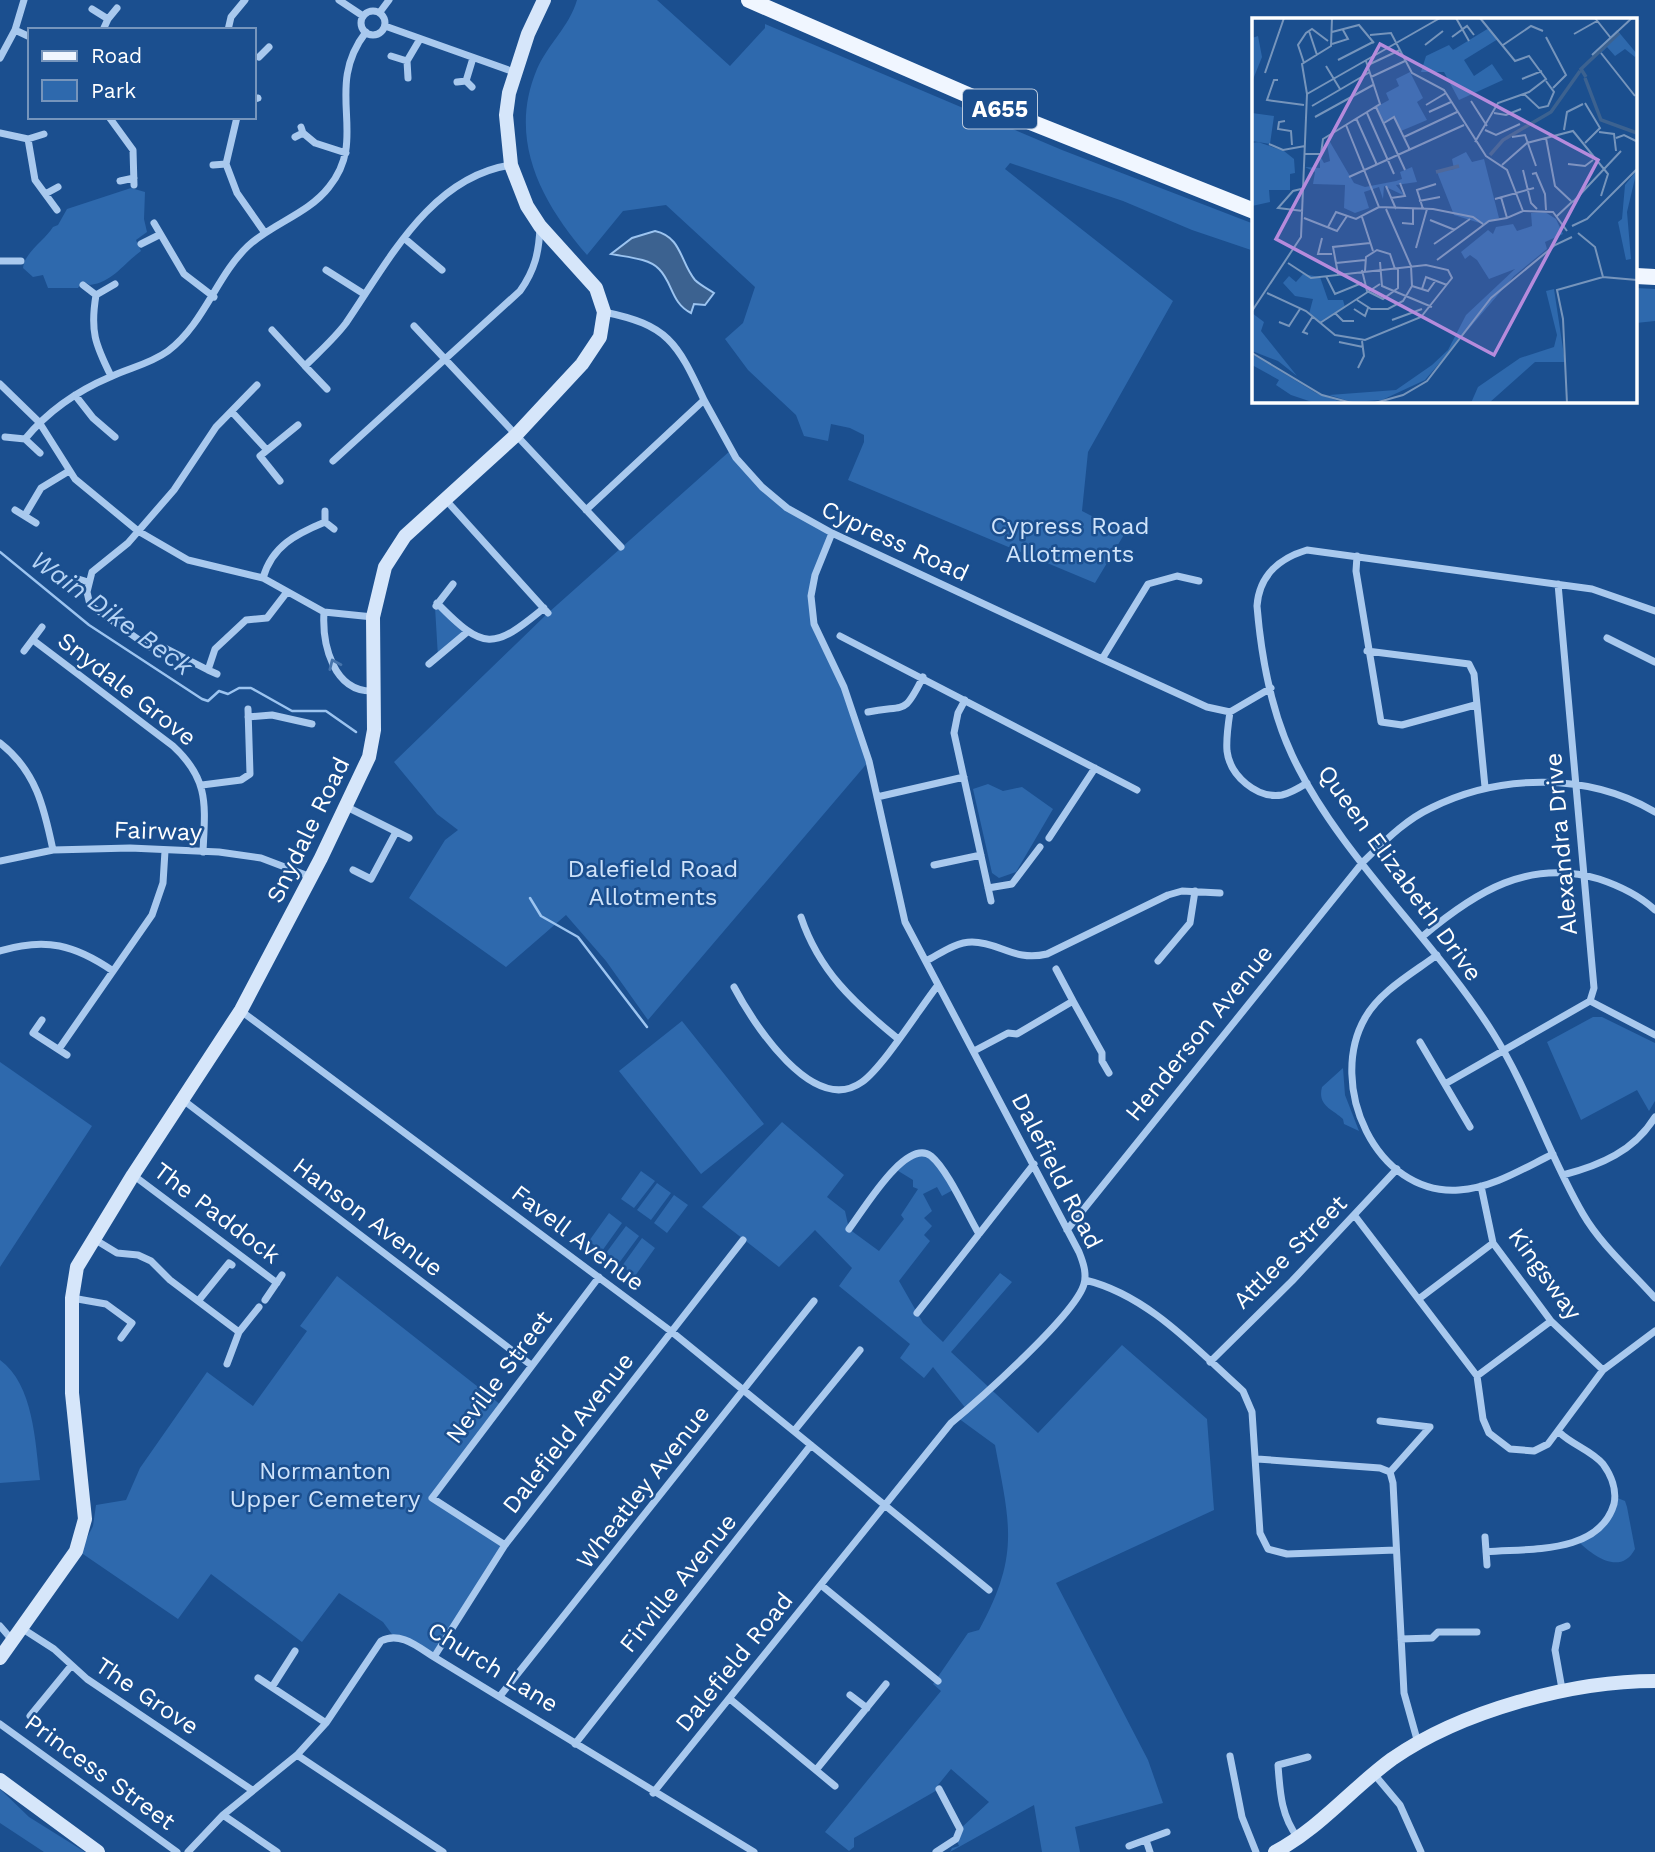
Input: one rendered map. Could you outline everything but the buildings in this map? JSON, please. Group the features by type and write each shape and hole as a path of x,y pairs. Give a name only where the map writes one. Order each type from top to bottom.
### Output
{"main road":[{"name":"A655","path":"749,0 1024,119 1252,210"}],"street":[{"path":"0,58 15,30 24,0"},
{"path":"228,28 230,17 245,0"},
{"path":"339,0 363,16"},
{"path":"380,12 389,0"},
{"path":"543,1 514,72 506,115 511,165 527,206 540,226 596,288 604,312"},
{"path":"104,28 117,8"},
{"path":"92,9 108,19"},
{"path":"380,12 371,10 363,16 361,25 366,32 379,34 385,26"},
{"path":"380,12 385,26"},
{"path":"385,26 514,72"},
{"path":"15,30 28,36"},
{"path":"25,439 39,422 75,395 111,376 157,358 171,348 214,297 236,261 265,233 304,210 327,190 341,169 346,153 346,70 356,46 366,32"},
{"path":"408,78 407,61 421,39"},
{"path":"257,59 269,47"},
{"path":"391,56 407,61"},
{"path":"466,80 474,58"},
{"path":"457,82 466,80"},
{"path":"466,80 472,87"},
{"path":"113,119 133,150 134,181 120,181"},
{"path":"237,119 226,164 237,192 265,233"},
{"path":"300,132 315,143 346,153"},
{"path":"0,133 28,139 44,134"},
{"path":"28,139 35,180 57,210"},
{"path":"213,165 226,164"},
{"path":"306,366 337,334 426,211 475,176 511,165"},
{"path":"47,193 58,187"},
{"path":"154,223 184,274 214,297"},
{"path":"333,461 520,290 532,274 539,253 540,226"},
{"path":"141,244 159,235"},
{"path":"404,238 442,270"},
{"path":"0,261 21,261"},
{"path":"326,270 364,294"},
{"path":"96,295 115,284"},
{"path":"83,285 96,295"},
{"path":"96,295 92,330 111,376"},
{"name":"Cypress Road","path":"604,312 640,320 666,335 677,347 731,450 762,487 787,508 832,533 1102,659 1208,707 1230,712"},
{"name":"Snydale Road","path":"0,1658 76,1551 85,1519 72,1393 72,1298 78,1267 133,1175 241,1010 347,807 369,757 374,730 373,617 377,591 394,550 516,435 590,355 600,337 604,312"},
{"path":"414,326 621,547"},
{"path":"272,330 327,389"},
{"path":"0,384 39,422 69,471 92,495 138,531 188,560 263,578 324,612 373,617"},
{"path":"149,647 90,605 88,582 96,566 123,548 174,490 201,447 257,385"},
{"path":"75,395 82,407 115,437"},
{"path":"586,510 704,400"},
{"path":"232,412 266,449"},
{"path":"105,428 111,421"},
{"path":"280,481 260,456 299,425"},
{"path":"5,437 25,439 40,453"},
{"path":"25,515 41,488 69,471"},
{"path":"446,499 546,610 510,636 483,639 466,633 436,605 453,584"},
{"path":"15,510 36,523"},
{"path":"325,510 325,522"},
{"path":"263,578 271,558 285,543 325,522"},
{"path":"325,522 334,529"},
{"name":"Dalefield Road","path":"653,1793 951,1423 987,1394 1071,1306 1085,1280 1079,1252 905,922 869,761 850,704 814,624 811,596 815,575 832,533"},
{"name":"Queen Elizabeth Drive","path":"1655,611 1591,589 1307,550 1284,559 1268,573 1257,595 1271,688 1285,737 1307,783 1363,862 1423,936 1504,1049 1563,1175 1594,1230 1655,1298"},
{"path":"1357,556 1356,571 1378,715 1386,725 1402,725 1475,705"},
{"path":"1102,659 1148,584 1177,576 1199,581"},
{"path":"75,578 88,582"},
{"name":"Alexandra Drive","path":"1558,584 1594,988 1590,1001"},
{"path":"208,670 215,649 225,639 235,634 247,620 267,618 287,592"},
{"path":"324,612 323,633 340,677 362,691 374,691"},
{"name":"Snydale Grove","path":"24,652 42,627"},
{"path":"428,653 432,662 466,633"},
{"path":"840,636 1137,790"},
{"path":"1607,638 1655,662"},
{"name":"Snydale Grove","path":"33,640 192,764 202,785 205,809 203,852"},
{"path":"165,648 217,674"},
{"path":"1367,651 1469,664 1474,674 1485,787"},
{"path":"868,712 902,709 909,704 923,677"},
{"path":"1271,688 1230,712 1227,752 1241,780 1267,794 1281,795 1307,783"},
{"path":"965,700 958,713 954,733 991,901"},
{"path":"202,785 241,780 250,774 248,713 312,724"},
{"path":"0,743 19,758 31,775 45,812 53,850"},
{"path":"1049,838 1095,768"},
{"path":"877,797 964,777"},
{"name":"Henderson Avenue","path":"1067,1230 1363,862 1404,825 1429,808 1485,787 1547,782 1619,796 1655,812"},
{"path":"347,807 409,838"},
{"path":"353,870 371,879 396,832"},
{"path":"988,888 1012,884 1040,847"},
{"name":"Fairway","path":"0,861 53,850 130,848 261,858 311,877"},
{"path":"60,1049 159,900 164,851"},
{"path":"934,866 981,855"},
{"path":"945,863 947,873"},
{"path":"1423,936 1465,903 1503,882 1554,871 1584,875 1617,885 1655,910"},
{"path":"926,961 958,944 972,942 1029,958 1047,954 1157,899 1182,891 1220,893"},
{"path":"1158,961 1190,923 1195,891"},
{"path":"800,917 828,974 860,1009 897,1038"},
{"path":"0,951 26,945 63,946 83,951 113,971"},
{"path":"1437,955 1375,1004 1358,1031 1351,1057 1355,1099 1375,1148 1397,1169 1438,1188 1458,1190 1481,1186 1553,1154"},
{"path":"1056,969 1102,1053 1101,1061 1109,1073"},
{"path":"734,987 766,1037 818,1087 835,1091 861,1082 938,985"},
{"path":"974,1051 1008,1033 1017,1034 1073,1001"},
{"path":"1446,1084 1590,1001 1655,1035"},
{"name":"Favell Avenue","path":"241,1010 672,1332 989,1590"},
{"path":"42,1020 33,1034 67,1055"},
{"path":"1420,1042 1470,1126"},
{"name":"Hanson Avenue","path":"183,1100 531,1364"},
{"path":"1563,1175 1611,1158 1647,1129 1655,1117"},
{"path":"1647,1129 1655,1134"},
{"path":"849,1229 901,1161 916,1152 924,1152 939,1165 979,1234"},
{"path":"917,1313 1034,1164"},
{"name":"Attlee Street","path":"1210,1362 1355,1216 1397,1169"},
{"name":"The Paddock","path":"133,1175 277,1283"},
{"name":"Kingsway","path":"1481,1186 1493,1243 1551,1321 1603,1370"},
{"path":"1355,1216 1477,1376 1483,1419 1489,1433 1510,1449 1534,1451 1548,1444 1603,1370 1655,1331"},
{"path":"94,1238 117,1253 144,1257 239,1332"},
{"name":"Dalefield Avenue","path":"434,1657 505,1545 743,1240"},
{"path":"1420,1298 1493,1243"},
{"path":"199,1300 229,1263 232,1265"},
{"name":"The Paddock","path":"226,1364 233,1354 239,1332 282,1275"},
{"name":"Neville Street","path":"505,1545 432,1498 599,1277"},
{"path":"1085,1280 1110,1286 1134,1299 1243,1391 1250,1402 1257,1459 1260,1533 1268,1549 1287,1554 1396,1550"},
{"path":"72,1298 106,1304 132,1323 121,1338"},
{"name":"Wheatley Avenue","path":"500,1696 814,1301"},
{"path":"1477,1376 1551,1321"},
{"path":"794,1432 860,1350"},
{"path":"1380,1421 1430,1427 1390,1472"},
{"path":"1486,1552 1578,1542 1589,1537 1607,1518 1615,1497 1609,1473 1590,1452 1559,1432"},
{"name":"Firville Avenue","path":"575,1744 811,1445"},
{"path":"1257,1459 1380,1468 1390,1472"},
{"path":"1390,1472 1393,1483 1404,1693 1418,1744"},
{"path":"1485,1537 1487,1565"},
{"path":"821,1585 938,1681"},
{"path":"0,1626 13,1641"},
{"path":"1562,1689 1555,1650 1559,1629 1567,1626"},
{"name":"The Grove","path":"23,1629 54,1649 87,1679 252,1790"},
{"path":"1401,1639 1432,1638 1438,1632 1477,1632"},
{"name":"Church Lane","path":"188,1852 223,1815 297,1755 326,1723 385,1639 403,1638 653,1793 754,1852"},
{"path":"272,1687 295,1651"},
{"path":"30,1716 71,1666"},
{"path":"258,1678 326,1723"},
{"path":"1275,1852 1298,1839 1374,1774 1418,1744 1482,1716 1562,1689 1594,1684 1655,1681"},
{"path":"816,1770 886,1684"},
{"path":"850,1695 867,1708"},
{"path":"730,1699 835,1786"},
{"name":"Princess Street","path":"0,1724 177,1852"},
{"path":"297,1755 443,1852"},
{"path":"1230,1756 1242,1817 1256,1852"},
{"path":"1298,1839 1287,1823 1280,1799 1278,1765 1308,1757"},
{"path":"1374,1774 1400,1805 1421,1852"},
{"path":"0,1780 98,1852"},
{"path":"936,1852 956,1839 960,1829 939,1789"},
{"path":"223,1815 277,1852"},
{"path":"1129,1846 1167,1832"},
{"path":"1146,1840 1150,1852"}],"green space":[{"name":"Cypress Road Allotments","path":"577,0 657,0 730,66 765,28 765,24 1062,150 1252,223 1252,250 1192,230 1123,201 1010,163 1005,169 1173,301 1088,452 1082,511 1125,533 1095,583 848,480 864,442 864,435 850,428 831,424 828,441 804,436 796,415 748,370 725,339 743,323 755,287 666,205 623,211 587,255 543,192 528,145 526,121 529,95 537,69"},
{"path":"131,188 145,192 144,219 147,232 136,240 141,251 111,276 90,285 83,281 78,288 48,288 43,275 33,277 23,268 31,252 53,227 58,225 67,209"},
{"path":"1638,288 1655,289 1655,321 1638,323"},
{"name":"Dalefield Road Allotments","path":"731,450 762,487 832,533 811,596 814,624 835,669 869,761 648,1020 606,961 566,915 506,967 409,898 445,840 458,830 437,814 394,762 548,613"},
{"path":"437,603 466,633 438,657 435,607"},
{"path":"988,784 1003,791 1022,787 1053,809 1016,872 999,878 992,873 973,789"},
{"path":"1593,1017 1602,1017 1655,1043 1655,1101 1649,1111 1637,1090 1581,1120 1547,1042"},
{"path":"682,1021 764,1124 701,1174 619,1071"},
{"path":"0,1062 92,1126 0,1267"},
{"path":"1343,1068 1345,1095 1359,1131 1344,1124 1343,1119 1322,1099 1322,1087"},
{"path":"782,1122 844,1175 827,1197 845,1211 849,1229 879,1251 904,1219 901,1215 918,1189 913,1187 913,1180 895,1169 908,1155 932,1157 953,1190 942,1196 937,1187 923,1194 932,1211 924,1218 932,1226 924,1235 930,1241 899,1281 923,1323 943,1342 1000,1273 1012,1282 951,1352 1038,1433 1122,1345 1207,1419 1214,1510 1056,1583 1148,1760 1163,1803 1075,1827 1080,1852 1042,1852 1034,1805 950,1852 952,1848 959,1846 956,1839 960,1829 989,1802 951,1769 938,1785 939,1789 854,1838 854,1847 849,1851 825,1832 941,1691 933,1684 968,1633 979,1630 1001,1581 1006,1560 1007,1519 995,1445 958,1418 967,1410 933,1367 924,1378 900,1358 910,1344 839,1286 852,1268 815,1230 779,1267 702,1207"},
{"path":"641,1171 655,1181 634,1208 621,1199"},
{"path":"657,1183 671,1193 651,1220 637,1210"},
{"path":"674,1195 688,1205 667,1233 654,1223"},
{"path":"609,1213 622,1223 602,1251 589,1241"},
{"path":"626,1226 639,1236 619,1263 606,1253"},
{"path":"642,1238 655,1248 635,1276 622,1266"},
{"name":"Normanton Upper Cemetery","path":"337,1276 501,1405 432,1498 505,1545 434,1657 394,1637 383,1622 339,1593 302,1642 211,1574 178,1619 80,1552 93,1526 96,1505 126,1500 140,1468 207,1372 253,1406 307,1331 300,1326"},
{"path":"0,1360 20,1384 26,1399 34,1432 40,1480 0,1483"},
{"path":"1615,1497 1625,1501 1635,1549 1629,1557 1615,1562 1599,1557 1579,1542 1599,1528"},
{"path":"0,1789 29,1817 85,1852 44,1852 0,1823"}],"shaded area":[{"path":"655,231 664,234 676,244 695,280 714,293 705,305 694,304 691,313 680,304 664,274 655,265 611,254 632,238"}],"waterway":[{"name":"Wain Dike Beck","path":"0,552 89,625 202,699 208,701 219,691 228,694 239,688 251,688 292,711 326,711 356,732"},
{"path":"530,898 541,916 578,937 647,1027"}]}
